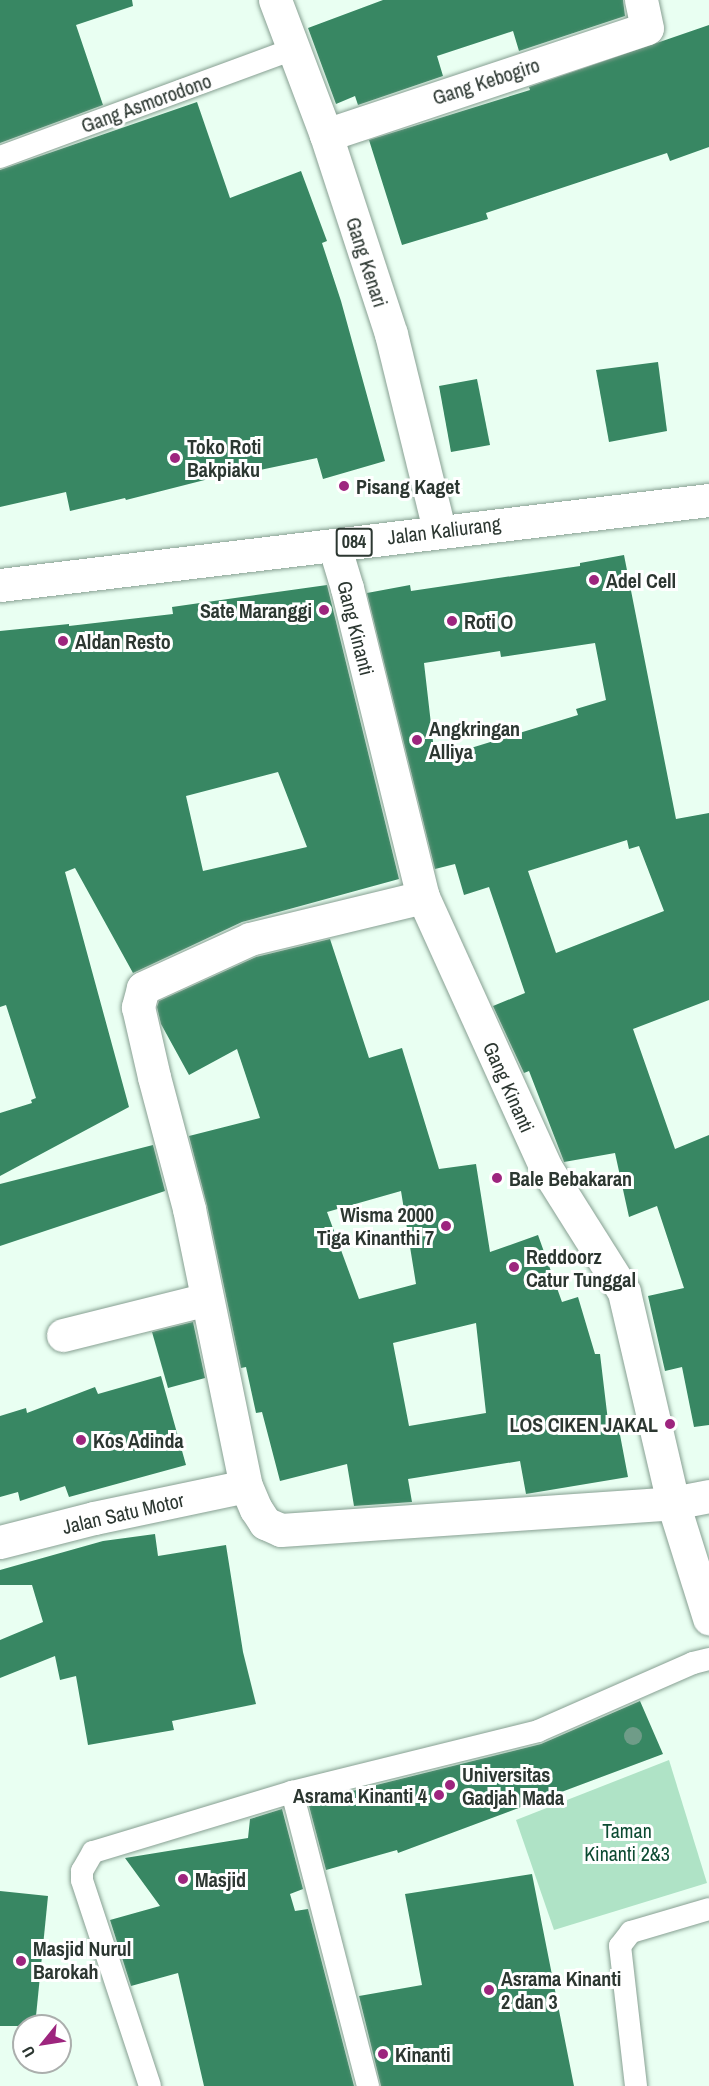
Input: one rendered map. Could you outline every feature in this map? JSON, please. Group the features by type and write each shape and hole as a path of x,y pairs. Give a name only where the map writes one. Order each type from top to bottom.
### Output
{"street":[{"name":"Gang Kenari","path":"275,0 326,135 391,334 439,530"},
{"name":"Gang Kebogiro","path":"326,135 644,14"},
{"name":"Jalan Kaliurang","path":"0,585 334,545 439,530 709,500"},
{"name":"Gang Kinanti","path":"334,545 347,588 423,897 546,1168 624,1292 673,1503 709,1618"},
{"path":"423,897 250,939 143,988 138,1007 153,1077 176,1152 246,1486 265,1523 281,1530 673,1503 709,1496"},
{"path":"63,1335 207,1299"},
{"name":"Jalan Satu Motor","path":"0,1542 94,1518 246,1486"}],"lane":[{"name":"Gang Asmorodono","path":"0,157 293,49"},
{"path":"150,2086 81,1880 82,1871 93,1852 292,1792 538,1731 693,1663 709,1659"},
{"path":"292,1792 368,2086"},
{"path":"636,2086 620,1946 631,1932 709,1909"}],"green space":[{"name":"Taman Kinanti 2&3","path":"669,1760 707,1883 554,1930 516,1820"}],"building":[{"path":"0,0 132,0 133,6 76,25 103,105 0,143"},
{"path":"383,0 623,0 625,16 519,51 513,31 437,56 443,76 358,105 355,96 336,104 308,28"},
{"path":"709,25 709,147 670,161 667,153 486,213 488,219 402,245 369,140 530,90 529,87"},
{"path":"197,102 230,198 301,171 327,241 322,243 341,301 385,461 323,479 317,458 245,473 244,470 126,500 125,498 70,511 66,492 0,507 0,170"},
{"path":"658,362 667,431 609,442 596,370"},
{"path":"477,379 490,445 451,452 439,386"},
{"path":"624,555 676,819 709,813 709,1000 633,1029 675,1149 709,1135 709,1425 694,1427 682,1367 665,1371 648,1296 684,1288 657,1206 629,1217 615,1153 564,1162 529,1071 524,1073 493,1006 525,993 489,887 464,895 455,864 435,869 367,593 410,585 411,591 580,566 580,563","holes":["595,643 606,700 576,709 578,715 435,759 424,663 500,651 501,657","627,840 629,849 639,846 664,911 556,953 528,871"]},
{"path":"327,585 399,879 242,922 133,973 75,868 65,872 129,1107 0,1176 0,1113 32,1103 31,1100 36,1098 6,1005 0,1007 0,631 173,614 172,607","holes":["278,772 307,847 203,871 186,796"]},
{"path":"330,939 369,1058 402,1048 439,1169 476,1164 490,1252 538,1235 562,1302 578,1297 595,1354 600,1354 608,1421 617,1419 628,1477 526,1494 520,1461 408,1479 412,1502 354,1506 347,1464 280,1481 262,1412 256,1413 246,1367 241,1368 207,1205 189,1136 260,1118 237,1049 189,1075 161,1024 157,1007 159,1001 256,957","holes":["401,1191 416,1284 359,1299 327,1212","476,1323 486,1413 409,1426 393,1343"]},
{"path":"153,1145 165,1191 0,1246 0,1184"},
{"path":"193,1322 205,1378 168,1388 152,1332"},
{"path":"161,1376 186,1465 69,1497 65,1486 20,1501 18,1492 0,1497 0,1416 26,1408 27,1413 95,1387 98,1394"},
{"path":"155,1534 158,1556 226,1545 243,1652 256,1704 172,1721 174,1730 88,1745 76,1676 60,1680 55,1656 0,1678 0,1640 43,1622 32,1585 0,1585 0,1570 103,1541"},
{"name":"Asrama Kinanti 4","path":"640,1701 663,1754 398,1853 397,1850 326,1870 308,1802 541,1744"},
{"path":"282,1809 303,1889 290,1894 295,1911 308,1909 354,2086 204,2086 178,1973 131,1986 110,1920 160,1906 125,1858 248,1838 250,1819"},
{"name":"Asrama Kinanti 2 dan 3","path":"532,1874 574,2086 381,2086 359,1996 422,1985 405,1894"},
{"name":"Masjid Nurul Barokah","path":"0,1891 48,1896 36,2014 12,2014 12,2026 0,2026"}],"place":[{"name":"Toko Roti Bakpiaku","path":"175,458"},
{"name":"Pisang Kaget","path":"344,486"},
{"name":"Adel Cell","path":"594,580"},
{"name":"Sate Maranggi","path":"324,610"},
{"name":"Roti O","path":"452,621"},
{"name":"Aldan Resto","path":"63,641"},
{"name":"Angkringan Alliya","path":"417,740"},
{"name":"Bale Bebakaran","path":"497,1178"},
{"name":"Wisma 2000 Tiga Kinanthi 7","path":"446,1226"},
{"name":"Reddoorz Catur Tunggal","path":"514,1267"},
{"name":"LOS CIKEN JAKAL","path":"670,1424"},
{"name":"Kos Adinda","path":"81,1440"},
{"name":"Universitas Gadjah Mada","path":"450,1785"},
{"name":"Asrama Kinanti 4","path":"439,1795"},
{"name":"Masjid","path":"183,1879"},
{"name":"Masjid Nurul Barokah","path":"21,1961"},
{"name":"Asrama Kinanti 2 dan 3","path":"489,1990"},
{"name":"Kinanti","path":"383,2054"}]}
